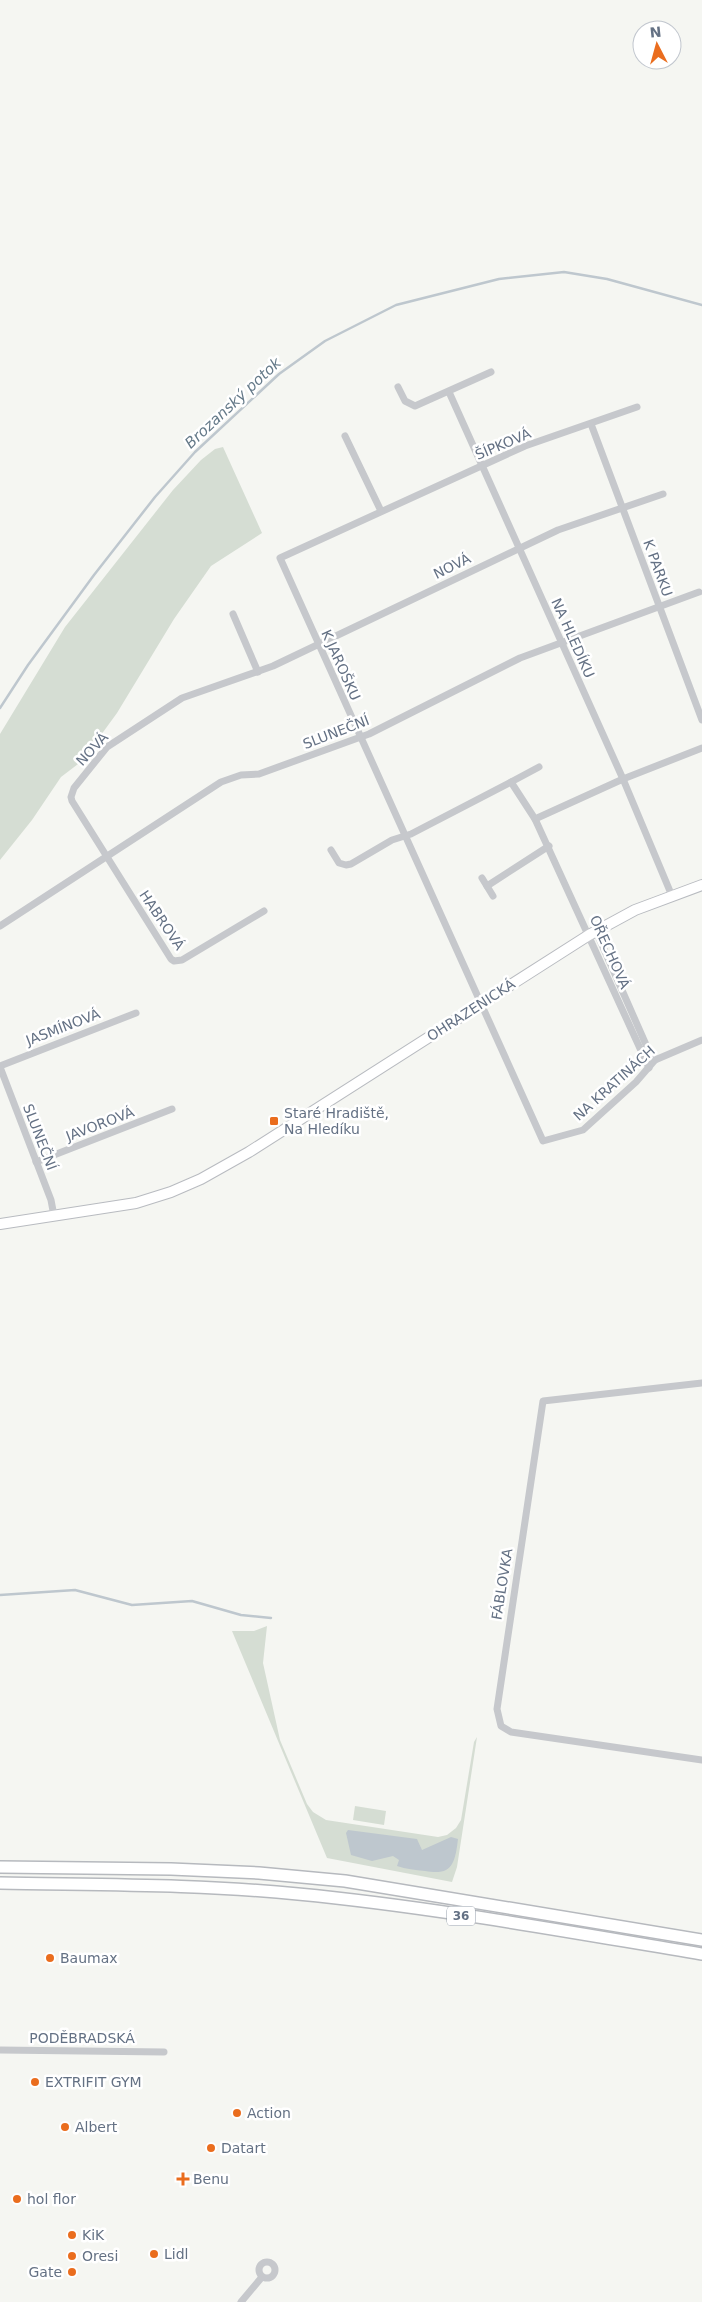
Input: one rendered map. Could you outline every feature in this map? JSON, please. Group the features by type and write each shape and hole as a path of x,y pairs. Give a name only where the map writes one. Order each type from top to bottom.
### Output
{"main road":[{"name":"36","path":"0,1867 171,1869 269,1874 345,1881 702,1940"},
{"name":"36","path":"0,1883 215,1888 296,1894 385,1904 702,1954"}],"street":[{"path":"398,387 405,401 415,406 491,372"},
{"name":"NA HLEDÍKU","path":"449,392 623,779 672,896"},
{"name":"ŠÍPKOVÁ","path":"280,558 525,446 637,407"},
{"name":"K PARKU","path":"591,424 702,720"},
{"path":"345,436 381,511"},
{"name":"NOVÁ","path":"106,858 74,806 71,797 74,788 102,752 116,740 182,698 258,672 558,530 663,494"},
{"name":"K JAROŠKU","path":"280,558 480,1004"},
{"name":"SLUNEČNÍ","path":"0,926 222,782 241,776 259,774 360,738 520,658 699,592"},
{"path":"233,614 258,672"},
{"path":"535,819 623,779 702,748"},
{"path":"331,850 339,863 346,865 392,840 404,837 436,821 539,767"},
{"name":"OŘECHOVÁ","path":"511,782 535,819 645,1044 656,1060"},
{"path":"487,886 549,846"},
{"name":"HABROVÁ","path":"106,858 174,961 182,960 264,911"},
{"path":"482,878 494,896"},
{"name":"OHRAZENICKÁ","path":"0,1224 110,1208 153,1199 201,1179 249,1152 592,933 628,913 702,884"},
{"name":"OŘECHOVÁ","path":"592,933 649,1068"},
{"name":"NA KRATINÁCH","path":"480,1004 543,1141 583,1130 656,1060 702,1040"},
{"name":"JASMÍNOVÁ","path":"0,1066 136,1013"},
{"name":"SLUNEČNÍ","path":"0,1066 52,1202 54,1216"},
{"name":"JAVOROVÁ","path":"36,1162 172,1109"},
{"name":"FÁBLOVKA","path":"702,1383 543,1401 497,1709 501,1726 511,1732 702,1760"},
{"name":"PODĚBRADSKÁ","path":"0,2050 164,2052"},
{"path":"241,2302 262,2277"}],"shaded area":[{"path":"223,447 262,533 211,566 174,619 117,713 82,761 61,777 32,820 0,860 0,734 65,627 173,490 201,460 215,449"},
{"path":"267,1626 263,1663 280,1740 307,1804 313,1812 326,1820 438,1837 447,1835 456,1828 461,1820 474,1742 477,1737 457,1867 452,1882 327,1858 232,1631 254,1631"},
{"path":"355,1806 386,1811 384,1825 353,1820"},
{"path":"348,1830 417,1839 422,1850 451,1837 458,1839 451,1866 447,1870 434,1872 397,1866 399,1860 393,1856 372,1861 351,1855 346,1833"}],"waterway":[{"name":"Brozanský potok","path":"0,708 28,665 94,575 155,497 195,452 279,374 325,341 396,305 499,279 564,272 607,279 702,305"},
{"path":"0,1595 75,1590 132,1605 192,1601 241,1615 271,1618"}],"place":[{"name":"Staré Hradiště, Na Hledíku","path":"274,1121"},
{"name":"Baumax","path":"50,1958"},
{"name":"EXTRIFIT GYM","path":"35,2082"},
{"name":"Action","path":"237,2113"},
{"name":"Albert","path":"65,2127"},
{"name":"Datart","path":"211,2148"},
{"name":"Benu","path":"183,2179"},
{"name":"hol flor","path":"17,2199"},
{"name":"KiK","path":"72,2235"},
{"name":"Lidl","path":"154,2254"},
{"name":"Oresi","path":"72,2256"},
{"name":"Gate","path":"72,2272"}]}
